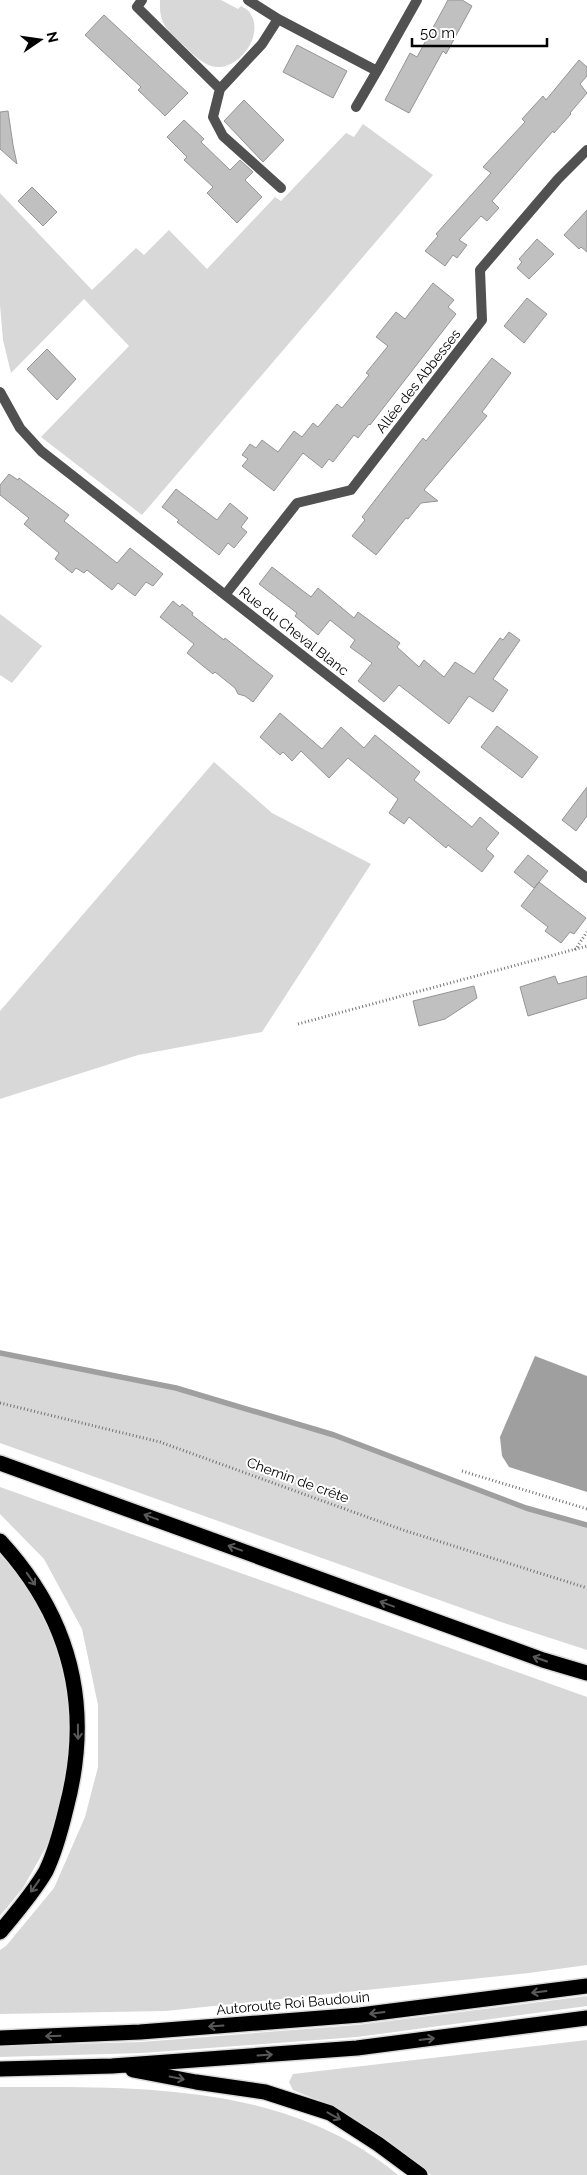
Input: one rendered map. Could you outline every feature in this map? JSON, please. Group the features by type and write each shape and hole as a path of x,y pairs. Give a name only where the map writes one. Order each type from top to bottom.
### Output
{"highway":[{"path":"0,1463 543,1660 587,1673"},
{"path":"0,1541 18,1560 46,1601 65,1649 77,1696 78,1742 73,1784 60,1832 45,1871 0,1932"},
{"name":"Autoroute Roi Baudouin","path":"0,2038 140,2032 350,2016 587,1986"},
{"path":"0,2069 112,2066 357,2048 587,2018"},
{"path":"112,2066 196,2082 265,2092 330,2113 378,2144 420,2175"}],"street":[{"path":"142,0 136,6 220,89"},
{"path":"248,0 278,19 377,71"},
{"path":"356,107 417,0"},
{"path":"278,19 262,44 220,89 213,117 223,136 281,188"},
{"name":"Allée des Abbesses","path":"225,595 297,503 351,490 482,320 480,270 587,150"},
{"name":"Rue du Cheval Blanc","path":"0,392 20,428 41,451 587,878"}],"path":[{"path":"574,950 587,932"},
{"path":"298,1024 587,946"},
{"name":"Chemin de crête","path":"0,1403 160,1442 403,1530 587,1588"},
{"path":"462,1472 587,1509"}],"shaded area":[{"path":"160,0 221,0 238,9 241,6 248,10 254,22 251,42 239,59 221,67 211,66 195,56 167,29 162,20"},
{"path":"363,124 433,175 142,515 41,437 129,346 84,299 11,373 3,340 0,305 0,193 92,290 136,248 144,255 169,230 207,269 275,197 281,201 346,133 354,137"},
{"path":"0,614 42,646 12,683 0,675"},
{"path":"214,762 272,813 371,864 262,1032 138,1055 0,1099 0,1011"},
{"path":"0,1353 176,1388 334,1434 526,1508 587,1525 587,1650 498,1621 0,1443"},
{"path":"535,1356 587,1376 587,1492 509,1467 502,1456 500,1437"},
{"path":"0,1487 587,1697 587,1965 529,1973 166,2011 0,2014 0,1950 6,1946 54,1888 85,1817 98,1767 98,1705 82,1629 44,1559 0,1514"},
{"path":"0,1549 45,1611 69,1687 73,1734 59,1817 46,1847 23,1888 0,1916"},
{"path":"587,1996 587,2006 357,2037 143,2053 0,2057 0,2046 141,2042 357,2025"},
{"path":"587,2040 587,2175 431,2175 383,2137 334,2107 293,2090 289,2082 293,2074"},
{"path":"0,2087 157,2090 208,2096 259,2106 308,2122 354,2145 398,2175 0,2175"}],"building":[{"path":"448,0 462,0 472,6 446,54 443,51 409,113 385,100 410,53 417,57"},
{"path":"104,15 188,93 165,116 138,90 141,87 85,35"},
{"path":"297,45 347,71 333,98 283,72"},
{"path":"579,60 587,67 587,76 580,84 587,93 571,114 554,133 553,131 492,201 499,208 487,221 481,216 459,240 467,245 457,258 453,255 445,266 425,251 438,236 436,234 491,173 483,167 525,122 522,119 543,96 546,100"},
{"path":"244,100 284,140 263,162 224,121"},
{"path":"8,111 17,164 0,149 0,112"},
{"path":"184,120 204,139 201,142 230,170 240,160 253,172 245,180 262,197 237,223 207,193 213,187 184,160 187,157 167,137"},
{"path":"32,187 57,212 43,226 18,201"},
{"path":"587,210 587,252 581,247 579,249 564,235"},
{"path":"537,239 554,254 529,279 517,268 522,262 519,259"},
{"path":"433,283 454,300 448,307 456,314 370,425 358,438 354,435 333,462 329,459 322,468 303,453 274,491 242,466 248,459 242,455 250,444 256,448 262,440 278,452 294,431 302,437 313,423 318,427 337,404 342,408 369,375 366,373 388,346 376,337 396,312 405,319"},
{"path":"527,298 547,314 524,343 504,326"},
{"path":"47,349 76,379 57,400 27,369"},
{"path":"492,358 511,373 482,412 487,416 424,490 438,501 421,503 408,519 406,518 376,555 352,536 365,520 362,517 423,438 426,441"},
{"path":"9,474 18,480 19,478 69,515 64,521 117,563 130,548 163,574 153,586 146,582 135,596 118,583 112,590 87,570 84,573 76,568 72,573 55,559 59,553 24,524 29,518 0,495 0,485"},
{"path":"176,489 217,520 230,503 248,518 241,527 247,532 234,548 228,543 219,555 177,522 179,520 162,507"},
{"path":"272,567 311,597 318,588 354,618 358,612 400,643 397,647 419,667 424,660 444,677 455,662 474,674 500,638 503,640 509,632 520,640 493,679 508,690 493,712 469,696 449,724 399,685 384,702 358,681 372,663 350,647 355,640 330,620 318,635 295,616 297,613 259,584"},
{"path":"173,601 180,607 182,604 193,613 192,615 273,676 253,702 245,696 238,694 235,688 215,672 213,674 187,653 194,644 160,617"},
{"path":"280,713 322,749 341,727 364,748 375,735 420,772 414,780 472,827 480,817 499,833 486,849 494,856 482,872 448,845 446,848 409,817 404,824 389,813 398,799 348,758 329,778 301,751 292,761 283,752 280,755 260,737"},
{"path":"497,726 538,757 522,778 481,747"},
{"path":"587,787 587,816 576,831 562,820"},
{"path":"528,855 548,871 534,888 514,872"},
{"path":"539,882 586,918 574,934 570,932 561,943 545,931 548,927 521,906"},
{"path":"555,976 558,984 587,976 587,998 528,1016 520,987"},
{"path":"474,986 477,998 445,1019 419,1026 413,1001"}],"waterway":[{"path":"0,1353 176,1388 334,1435 526,1508 587,1525"}]}
